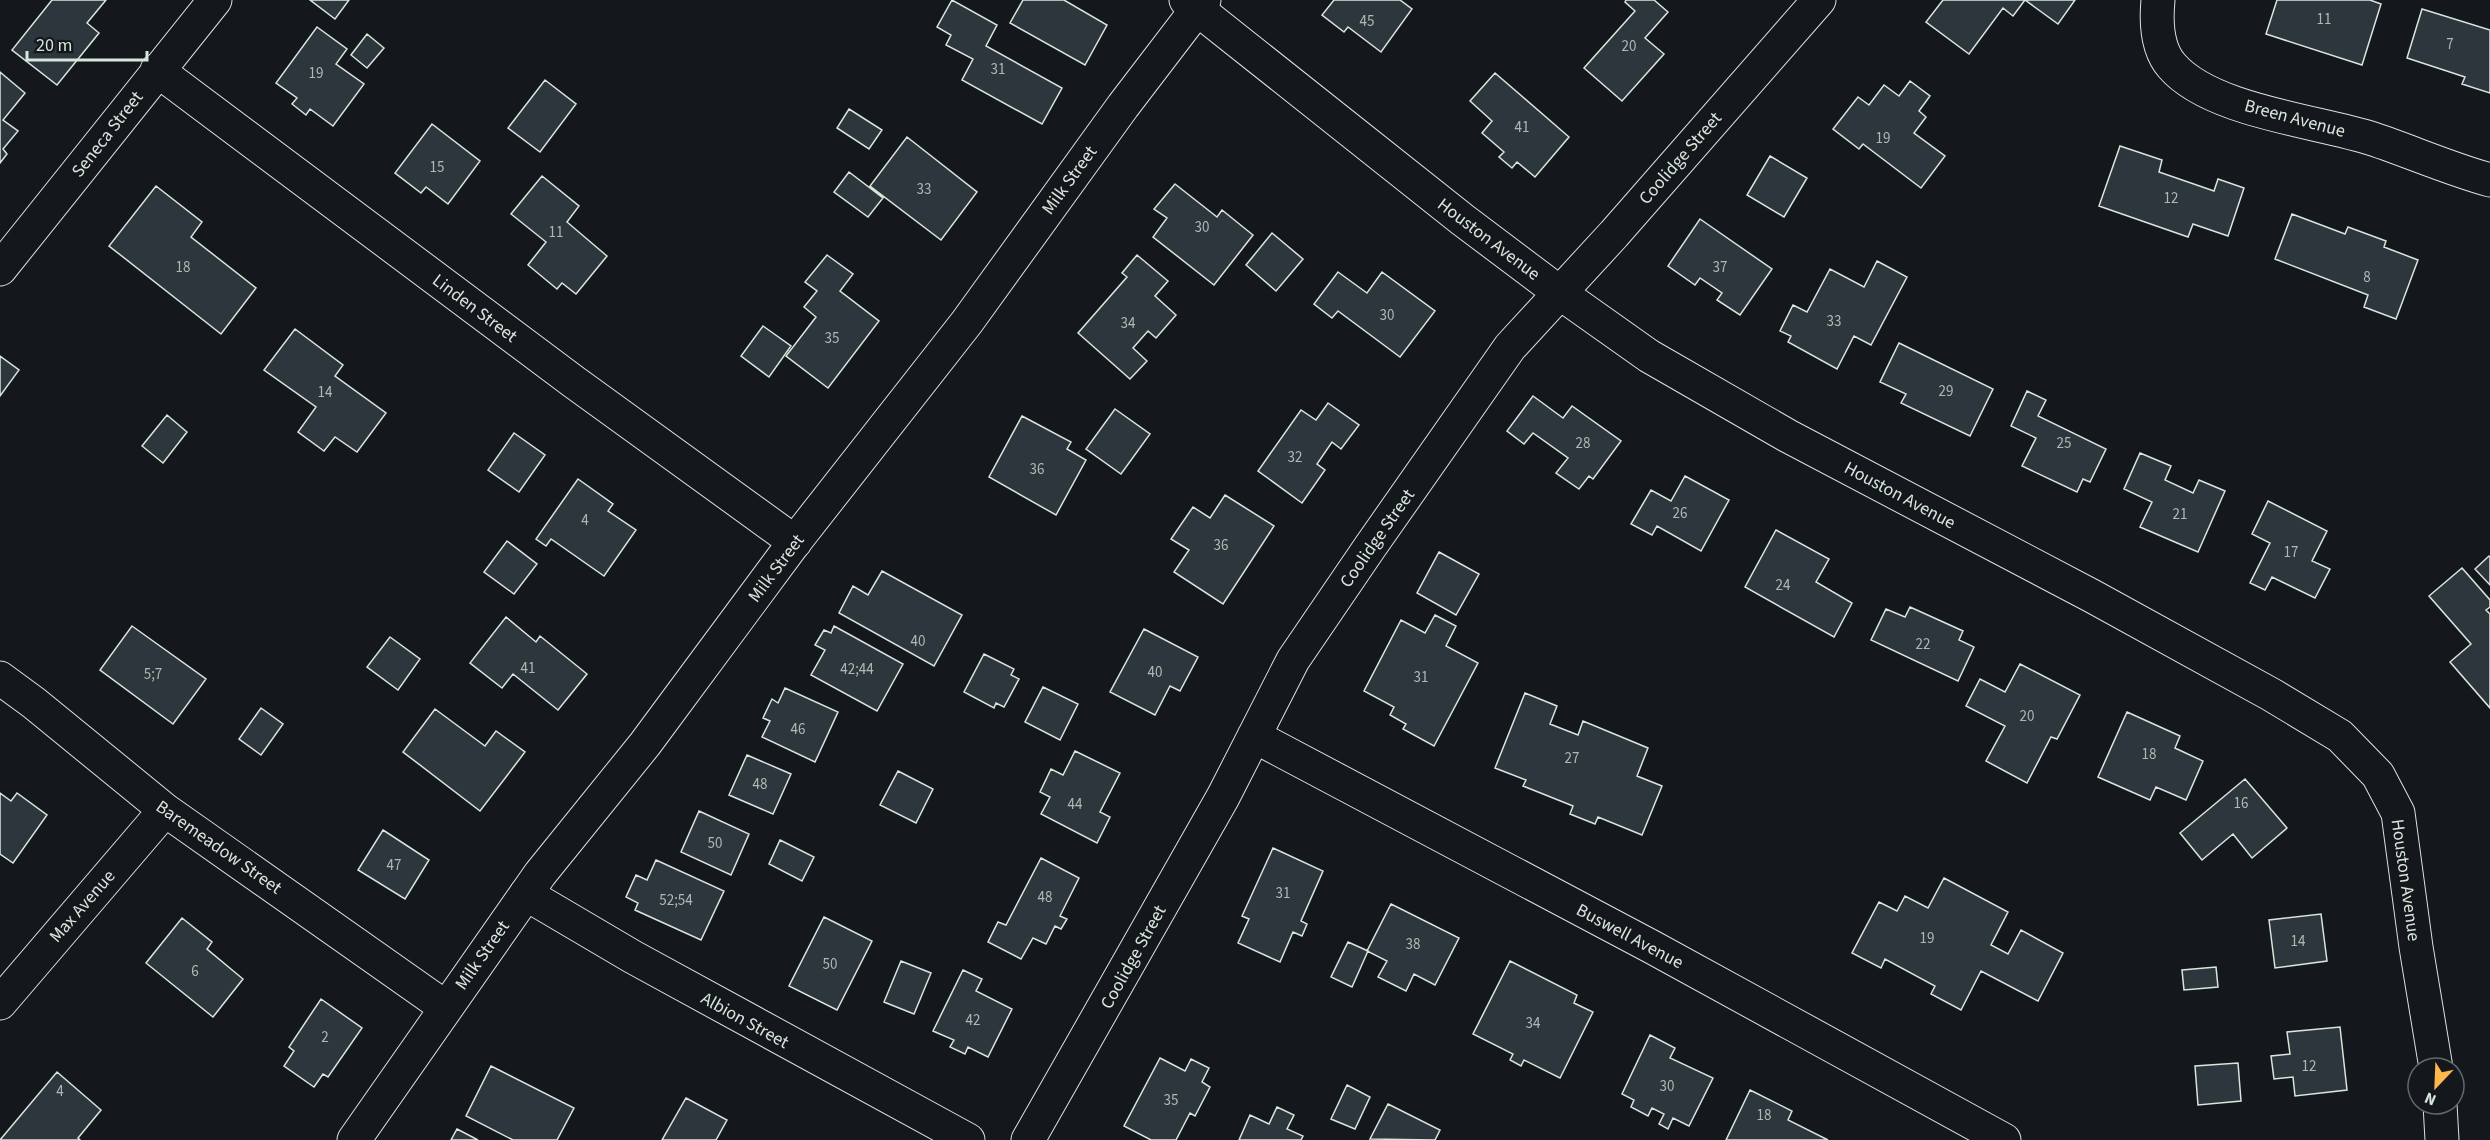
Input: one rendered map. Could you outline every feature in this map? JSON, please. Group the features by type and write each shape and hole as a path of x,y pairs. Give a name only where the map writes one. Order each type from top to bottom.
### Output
{"street":[{"name":"Seneca Street","path":"0,269 215,0"},
{"name":"Coolidge Street","path":"1028,1140 1223,797 1293,660 1370,547 1510,347 1614,234 1819,0"},
{"name":"Breen Avenue","path":"2158,0 2159,39 2171,65 2194,84 2240,104 2370,139 2490,180"},
{"name":"Houston Avenue","path":"1196,3 1463,220 1649,356 1788,436 2092,596 2340,736 2378,775 2398,813 2416,947 2434,1056"},
{"name":"Milk Street","path":"354,1140 526,894 645,744 795,542 966,322 1196,3"},
{"name":"Linden Street","path":"157,70 609,408 795,542"},
{"name":"Baremeadow Street","path":"0,678 165,810 446,1007"},
{"name":"Buswell Avenue","path":"1254,736 1652,947 2004,1140"},
{"name":"Max Avenue","path":"0,1003 165,810"},
{"name":"Albion Street","path":"526,894 633,957 968,1140"},
{"path":"2441,1116 2442,1140"}],"building":[{"path":"52,0 106,0 87,23 99,33 57,85 12,50"},
{"path":"310,0 349,0 335,19"},
{"path":"952,0 997,25 986,46 1062,88 1042,124 962,80 973,59 946,45 951,35 937,27"},
{"path":"1023,0 1064,0 1107,25 1085,65 1010,23"},
{"path":"1334,0 1400,0 1412,9 1381,52 1348,27 1344,32 1322,15"},
{"path":"1626,0 1654,0 1668,12 1645,38 1664,54 1622,101 1584,68 1635,11 1625,2"},
{"path":"1943,0 2025,0 2013,16 2003,8 1969,54 1926,22"},
{"path":"2025,0 2075,0 2058,24"},
{"path":"2277,0 2370,0 2381,4 2362,65 2266,34"},
{"path":"2422,9 2490,30 2490,93 2462,84 2465,77 2407,58"},
{"path":"317,27 347,49 336,64 364,84 333,126 310,109 306,115 292,104 297,98 276,83"},
{"path":"367,34 384,48 367,68 351,55"},
{"path":"0,72 25,93 3,120 18,131 3,149 7,154 0,163"},
{"path":"1495,73 1569,137 1535,177 1517,162 1512,168 1499,157 1504,152 1482,133 1492,121 1470,101"},
{"path":"545,80 576,104 540,152 508,128"},
{"path":"1910,81 1930,96 1919,111 1926,117 1914,133 1945,156 1921,188 1863,144 1859,149 1833,129 1858,97 1869,105 1884,85 1899,96"},
{"path":"849,109 882,130 869,149 837,128"},
{"path":"432,124 480,161 448,204 426,187 421,193 395,173"},
{"path":"907,137 977,192 941,240 870,186"},
{"path":"2120,146 2162,160 2159,172 2214,191 2218,179 2244,188 2228,236 2193,224 2188,237 2099,206"},
{"path":"1770,156 1807,178 1784,217 1747,195"},
{"path":"849,172 883,198 868,217 834,192"},
{"path":"542,176 579,206 567,222 607,256 576,294 562,283 557,289 528,265 546,242 511,214"},
{"path":"1175,184 1217,217 1222,210 1253,235 1214,285 1153,237 1167,218 1154,209"},
{"path":"156,186 202,222 191,237 256,288 221,334 109,246"},
{"path":"2292,214 2345,234 2348,227 2386,241 2384,247 2418,260 2396,319 2364,307 2368,295 2275,259"},
{"path":"1700,219 1772,269 1740,315 1717,300 1722,293 1700,278 1695,285 1668,266"},
{"path":"1272,233 1303,259 1276,291 1246,265"},
{"path":"827,255 853,274 840,291 879,321 828,388 786,356 816,317 804,307 817,291 805,282"},
{"path":"1137,255 1168,281 1155,296 1176,315 1156,338 1148,331 1133,348 1147,361 1130,379 1078,333 1127,277 1122,273"},
{"path":"1877,261 1907,277 1871,345 1854,336 1837,369 1788,342 1791,336 1780,331 1793,305 1807,312 1830,269 1864,287"},
{"path":"1338,272 1367,293 1382,272 1435,311 1400,357 1338,311 1332,318 1314,304"},
{"path":"763,326 791,346 769,377 741,356"},
{"path":"295,329 343,365 335,376 386,413 357,452 335,437 324,451 298,432 316,407 264,370"},
{"path":"1899,343 1993,389 1970,436 1901,403 1906,394 1880,382"},
{"path":"0,356 19,370 0,396"},
{"path":"2027,391 2046,400 2038,416 2106,449 2090,482 2083,479 2077,492 2022,466 2036,438 2011,426"},
{"path":"1533,396 1563,418 1572,406 1621,441 1593,479 1589,476 1579,489 1556,473 1568,458 1533,433 1524,444 1507,431"},
{"path":"1328,403 1359,425 1341,449 1332,442 1317,464 1325,470 1302,503 1258,471 1301,410 1316,420"},
{"path":"1115,409 1150,434 1121,474 1086,449"},
{"path":"167,415 187,432 163,463 142,446"},
{"path":"1022,416 1071,442 1067,449 1086,460 1056,515 989,477"},
{"path":"514,433 545,455 519,492 488,470"},
{"path":"2140,453 2171,466 2165,480 2193,493 2199,480 2225,491 2198,552 2140,527 2152,502 2124,489"},
{"path":"1685,476 1729,500 1701,551 1657,526 1652,535 1631,524 1651,490 1671,501"},
{"path":"578,479 613,504 608,511 636,530 604,576 551,539 546,546 536,539"},
{"path":"1225,495 1274,526 1223,604 1174,572 1189,550 1171,539 1193,507 1210,518"},
{"path":"2268,501 2327,531 2312,561 2330,569 2315,598 2272,577 2265,590 2250,583 2270,543 2252,534"},
{"path":"1776,530 1829,559 1816,582 1852,603 1834,637 1745,587"},
{"path":"507,541 537,564 514,594 484,572"},
{"path":"1439,552 1479,574 1456,615 1417,593"},
{"path":"2490,557 2490,585 2475,569"},
{"path":"2462,568 2490,600 2490,607 2486,610 2490,614 2490,708 2450,662 2471,644 2429,596"},
{"path":"882,571 962,615 934,666 839,613 853,586 868,595"},
{"path":"1910,607 1963,631 1959,640 1974,647 1958,681 1871,640 1886,609 1905,617"},
{"path":"1435,615 1456,626 1446,646 1478,663 1434,746 1403,729 1406,724 1390,715 1394,707 1364,691 1401,620 1425,633"},
{"path":"506,617 536,642 540,636 587,674 558,710 513,674 502,688 470,663"},
{"path":"132,626 206,679 173,724 100,670"},
{"path":"834,626 903,664 877,711 811,675 825,650 815,645 824,630 831,633"},
{"path":"1144,629 1198,657 1180,691 1170,686 1155,715 1110,692"},
{"path":"390,637 420,659 398,690 367,667"},
{"path":"984,654 1014,669 1011,675 1019,679 1004,707 996,703 994,708 964,692"},
{"path":"2020,664 2080,695 2057,739 2051,737 2027,783 1986,761 2005,726 1966,706 1980,679 2005,692"},
{"path":"1043,687 1078,704 1060,740 1025,722"},
{"path":"785,688 838,712 815,762 762,737 770,721 763,718 772,699 778,703"},
{"path":"1525,693 1557,706 1550,724 1578,735 1583,721 1648,748 1637,776 1662,786 1642,835 1598,817 1595,824 1570,814 1573,806 1523,786 1526,780 1495,768"},
{"path":"261,708 283,724 261,755 239,739"},
{"path":"435,709 485,746 496,731 525,752 480,811 403,752"},
{"path":"2127,712 2180,736 2175,748 2203,761 2186,800 2156,787 2150,800 2098,777"},
{"path":"1075,751 1120,773 1100,812 1110,817 1097,843 1041,814 1050,797 1040,792 1051,769 1063,775"},
{"path":"747,755 791,774 773,814 729,795"},
{"path":"898,771 933,789 916,823 880,805"},
{"path":"2245,779 2287,828 2252,858 2233,834 2202,860 2180,833"},
{"path":"0,793 11,801 17,793 47,815 13,863 0,854"},
{"path":"699,811 749,834 731,875 681,852"},
{"path":"383,830 429,860 405,899 358,870"},
{"path":"780,840 814,857 802,881 769,864"},
{"path":"1273,848 1323,871 1301,921 1307,924 1302,936 1293,932 1280,962 1238,943 1249,919 1242,916"},
{"path":"1041,858 1079,878 1060,916 1067,919 1061,929 1055,926 1046,944 1033,938 1021,959 988,942 998,922 1006,925"},
{"path":"656,860 724,891 701,940 635,910 638,903 626,897 636,875 647,880"},
{"path":"1944,878 2008,912 1991,945 2008,954 2021,930 2063,953 2038,1001 1981,971 1961,1010 1931,994 1935,986 1885,959 1881,968 1852,953 1879,902 1897,911 1905,896 1928,908"},
{"path":"1391,904 1459,938 1435,985 1414,974 1406,991 1378,977 1387,961 1367,951"},
{"path":"2321,914 2327,961 2275,968 2269,920"},
{"path":"824,917 872,941 837,1010 789,986"},
{"path":"182,918 212,942 207,949 243,979 213,1017 146,963"},
{"path":"1348,942 1368,951 1352,987 1331,977"},
{"path":"901,961 931,973 914,1014 884,1002"},
{"path":"1510,961 1577,995 1574,1003 1593,1012 1560,1078 1524,1060 1521,1066 1510,1060 1513,1054 1473,1034"},
{"path":"2216,967 2218,987 2184,990 2182,970"},
{"path":"963,970 982,979 976,991 1012,1009 988,1057 968,1047 965,1054 950,1047 954,1040 933,1031"},
{"path":"321,999 362,1028 328,1077 323,1074 314,1087 284,1066 294,1051 289,1047"},
{"path":"2340,1027 2347,1090 2295,1096 2293,1077 2274,1079 2271,1056 2290,1054 2287,1032"},
{"path":"1650,1035 1675,1048 1670,1058 1713,1078 1689,1126 1673,1118 1668,1129 1659,1124 1664,1114 1652,1108 1648,1116 1631,1107 1634,1100 1622,1094"},
{"path":"1160,1058 1185,1071 1191,1059 1209,1068 1202,1082 1210,1087 1195,1116 1190,1113 1176,1140 1151,1140 1124,1126"},
{"path":"2238,1063 2241,1101 2198,1105 2195,1066"},
{"path":"491,1066 574,1108 557,1140 513,1140 466,1116"},
{"path":"57,1072 101,1110 78,1138 80,1140 0,1140"},
{"path":"1347,1085 1370,1097 1355,1129 1331,1119"},
{"path":"1750,1090 1792,1111 1788,1120 1828,1140 1726,1140"},
{"path":"686,1098 727,1120 716,1140 662,1140"},
{"path":"1388,1104 1440,1130 1435,1140 1370,1139"},
{"path":"1277,1107 1294,1115 1287,1129 1303,1136 1301,1140 1239,1140 1250,1115 1269,1124"},
{"path":"457,1129 478,1140 451,1140"}]}
